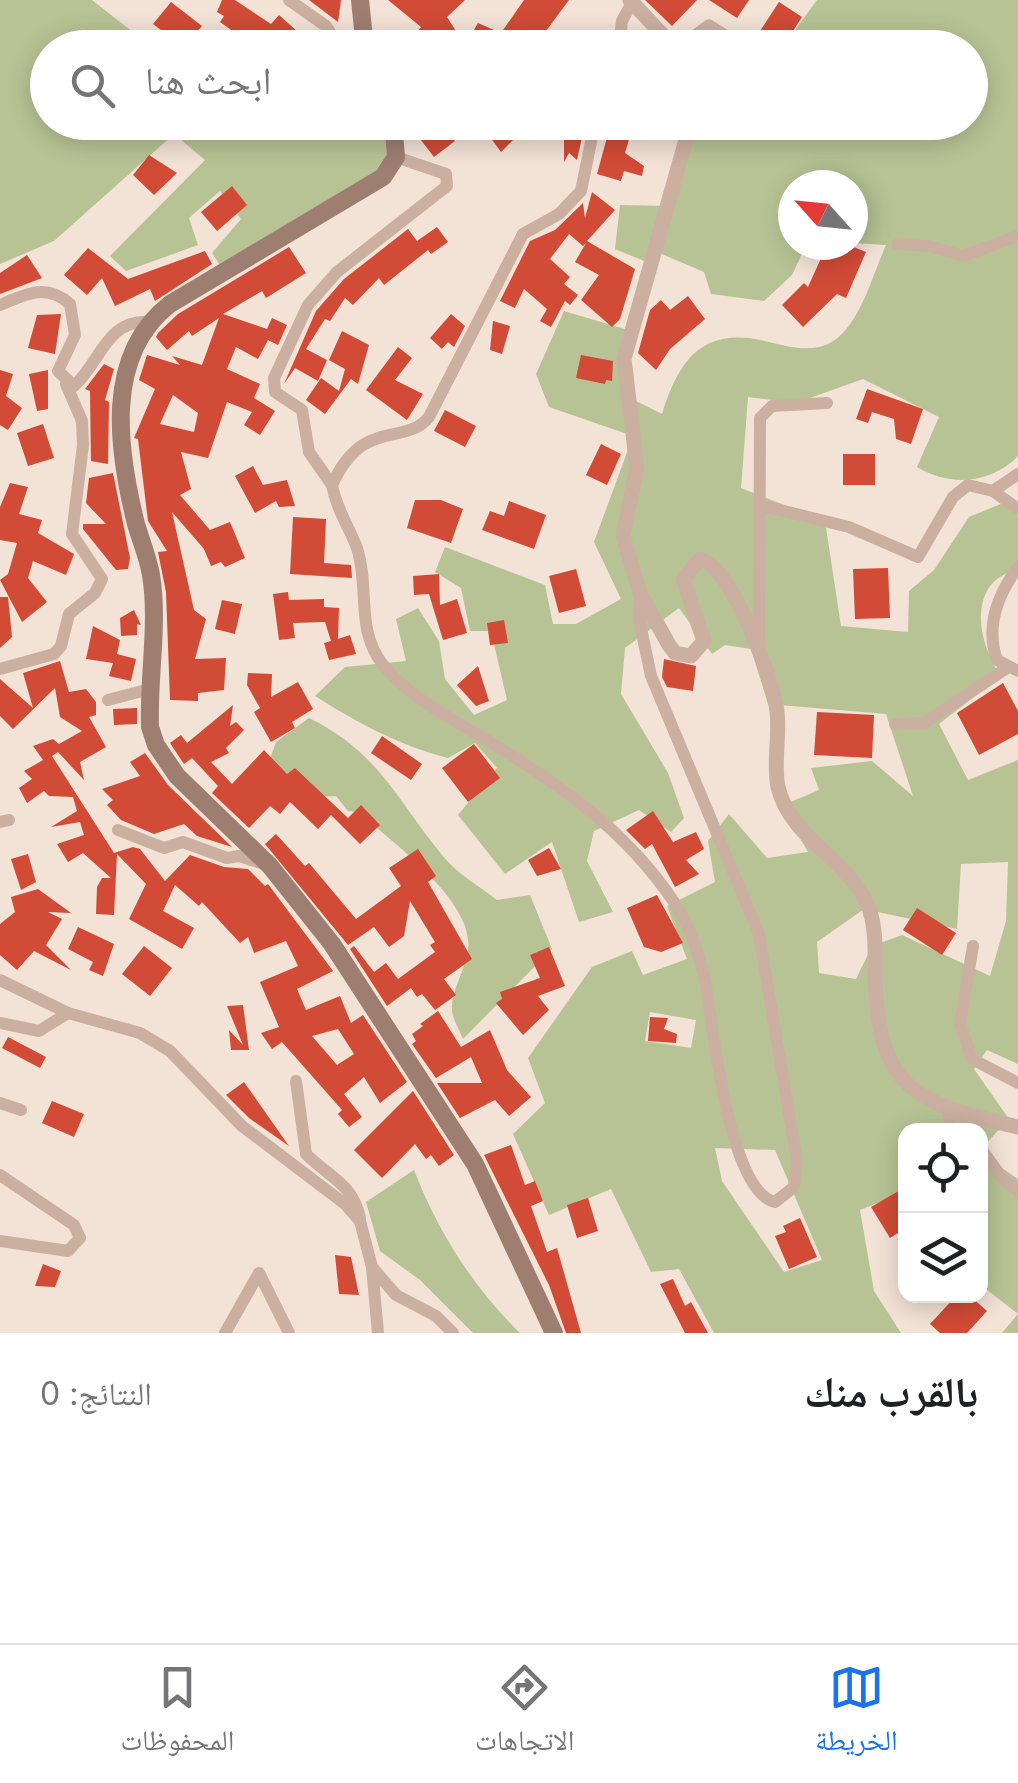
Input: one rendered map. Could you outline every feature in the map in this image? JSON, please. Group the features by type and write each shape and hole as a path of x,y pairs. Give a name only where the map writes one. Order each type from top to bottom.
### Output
{"main road":[{"path":"360,0 364,30"},
{"path":"394,140 396,157 383,177 170,304 150,322 127,360 121,424 131,499 152,577 150,728 165,762 270,866 332,944 475,1164 554,1333"}],"street":[{"path":"288,0 329,30"},
{"path":"621,30 631,2 658,30"},
{"path":"332,486 348,456 367,440 422,426 430,417 523,234 558,214 581,191 591,140"},
{"path":"686,140 624,360 637,467 622,536 640,593 668,645 675,653 691,656 703,645 703,632 683,578 694,562 708,561 720,572 759,649 776,706 777,781 782,801 866,902 874,932 878,1023 886,1056 902,1081 955,1110 1018,1128"},
{"path":"396,157 446,174 447,186 337,272 308,305 274,378 276,392 302,410 309,452 332,486 360,560 364,622 384,666 420,697 592,809 628,844 678,908 706,985 719,1082 732,1131 758,1192 776,1202 794,1187 797,1161 779,1074 759,934 650,676 639,619 640,593"},
{"path":"897,244 929,246 963,256 1018,236"},
{"path":"0,305 42,290 58,293 70,304 75,334 58,372 82,421 83,444 72,534 102,579 95,593 69,614 61,646 54,654 0,668"},
{"path":"66,384 74,386 85,376 94,358 125,323 150,322"},
{"path":"759,649 759,430 765,410 827,403"},
{"path":"992,491 1018,474"},
{"path":"759,505 850,527 918,557 960,490 978,485 1018,509"},
{"path":"894,724 924,724 1012,669 994,649 995,606 1018,567"},
{"path":"108,700 150,689"},
{"path":"118,830 164,848 183,842 227,858 238,856 270,866"},
{"path":"974,946 960,1023 972,1059 1018,1083"},
{"path":"0,980 68,1013 140,1033 170,1051 242,1126 360,1221"},
{"path":"0,1023 39,1031 68,1013"},
{"path":"296,1081 306,1154 347,1186 356,1198 372,1267 378,1333"},
{"path":"0,1104 21,1110"},
{"path":"952,1123 955,1110"},
{"path":"955,1110 966,1123"},
{"path":"988,1162 1018,1191"},
{"path":"0,1175 74,1225 80,1238 68,1251 58,1253 0,1241"},
{"path":"372,1267 396,1295 436,1316 453,1333"},
{"path":"225,1333 259,1273 289,1333"}],"green space":[{"path":"0,0 92,0 130,30 30,30 30,140 167,140 54,241 0,264"},
{"path":"817,0 1018,0 1018,456 995,472 970,479 943,478 917,467 939,417 863,379 796,403 748,397 741,488 825,521 841,626 908,632 909,591 934,570 969,517 1003,503 1018,516 1018,567 994,582 982,607 985,644 1001,676 939,724 968,780 1018,760 1018,1064 987,1050 974,1069 1009,1119 988,1142 988,1123 898,1123 898,1195 860,1210 874,1291 901,1333 714,1333 679,1269 651,1272 611,1189 549,1215 513,1134 545,1103 528,1058 592,967 632,951 643,975 687,959 667,906 715,882 708,841 729,814 767,858 808,852 781,806 819,790 811,768 872,761 913,796 886,714 768,704 751,649 725,645 712,654 679,608 625,648 621,694 668,773 684,818 671,832 639,810 594,831 587,861 613,912 579,922 552,842 505,874 458,815 497,768 475,743 448,758 430,753 379,732 315,696 345,667 406,661 396,619 418,608 439,641 445,679 474,715 507,700 491,631 470,631 461,588 435,572 445,547 545,585 553,624 576,624 621,599 594,542 633,436 549,407 536,374 564,311 628,330 624,395 662,414 684,365 707,344 740,338 811,348 839,337 857,314 886,245 868,244 868,170 778,170 778,260 799,260 792,275 764,301 711,294 704,272 650,249 644,261 615,249 620,205 666,206 687,140 988,140 988,30 795,30","holes":["1008,862 1006,921 990,976 902,935 872,946 856,979 819,973 817,942 864,909 957,929 961,864","650,1012 696,1020 691,1048 645,1041","715,1148 775,1150 822,1260 784,1272 722,1181"]},
{"path":"181,140 386,140 388,168 225,273 212,253 241,219 220,191 189,218 198,245 126,271 110,256 205,160"},
{"path":"309,718 333,731 370,762 442,855 461,873 497,900 530,895 552,949 463,1039 452,1010 468,949 467,931 445,892 358,812 348,811 336,796 312,797 270,759 276,742"},
{"path":"988,1158 1018,1179 1018,1314 988,1290"},
{"path":"414,1170 458,1258 520,1333 473,1333 420,1280 380,1251 366,1202"},
{"path":"1018,1314 1018,1333 1002,1333"}],"building":[{"path":"222,0 235,0 271,24 279,15 296,30 231,30 220,22 224,16 217,12"},
{"path":"309,0 341,0 338,22"},
{"path":"388,0 465,0 447,17 455,30 418,30 421,27"},
{"path":"524,0 569,0 547,30 503,30"},
{"path":"645,0 697,0 672,26"},
{"path":"709,0 749,0 737,18"},
{"path":"171,2 202,26 199,30 161,30 153,24"},
{"path":"779,2 802,17 794,30 761,30"},
{"path":"478,23 494,30 474,30"},
{"path":"421,140 454,140 455,141 434,157"},
{"path":"492,140 513,140 501,152"},
{"path":"564,140 581,140 577,160 569,153 564,162"},
{"path":"606,140 629,140 625,153 644,166 642,176 624,171 621,181 597,174"},
{"path":"149,155 177,173 154,195 133,175"},
{"path":"232,186 247,205 217,231 201,212"},
{"path":"592,192 615,210 587,241 635,269 620,319 612,327 581,300 599,275 575,262 586,243 583,246 569,234 550,259 570,277 564,284 578,295 570,305 565,301 551,327 540,321 547,309 524,289 515,308 500,301 530,241 555,230 583,203 585,218"},
{"path":"437,227 448,242 431,254 428,250 384,285 379,278 353,305 345,298 330,321 325,319 306,349 327,360 318,381 295,368 284,384 316,311 344,279 408,229 417,241"},
{"path":"289,247 306,273 266,298 262,291 223,314 267,329 272,318 287,325 278,345 268,340 258,359 236,347 227,369 260,384 254,398 275,411 260,435 244,425 252,412 227,402 208,458 181,452 191,489 180,495 210,530 230,522 245,558 225,567 221,562 211,566 204,549 172,512 194,610 206,619 195,659 226,658 224,690 198,693 198,701 170,700 166,592 158,552 167,551 148,521 138,439 134,438 155,389 139,380 147,355 180,365 172,356 202,365 219,318 192,336 189,331 167,350 156,337 178,314","holes":["173,395 198,413 194,432 160,424"]},
{"path":"88,248 128,279 205,251 212,264 155,301 150,289 115,306 102,278 87,295 64,275"},
{"path":"27,255 42,278 0,294 0,273"},
{"path":"820,260 863,260 846,298 837,294 803,327 782,305 804,283 808,287"},
{"path":"688,296 705,319 670,349 656,370 638,353 650,310 661,300 670,310"},
{"path":"61,314 55,354 28,348 37,315"},
{"path":"451,314 465,326 454,347 448,342 442,349 430,338"},
{"path":"493,321 510,326 502,354 490,350"},
{"path":"342,331 369,345 358,384 351,379 325,414 306,400 321,378 339,391 345,369 329,360"},
{"path":"398,347 412,358 395,380 423,394 407,420 366,390"},
{"path":"581,355 613,361 612,381 606,380 605,384 576,378"},
{"path":"104,364 114,369 105,400 109,402 108,464 91,461 90,391 85,389"},
{"path":"0,370 13,374 6,396 22,408 8,430 0,425"},
{"path":"48,370 48,409 37,411 29,374"},
{"path":"867,389 923,409 911,444 896,439 894,419 872,412 868,423 856,419"},
{"path":"445,410 476,426 465,447 434,431"},
{"path":"43,424 54,458 28,466 17,433"},
{"path":"601,444 621,454 607,485 586,475"},
{"path":"843,454 875,454 875,485 843,485"},
{"path":"253,466 263,485 287,480 295,506 279,507 276,501 255,513 235,476"},
{"path":"113,473 130,558 128,569 116,570 83,529 83,524 106,524 86,503 89,478"},
{"path":"10,483 28,487 19,514 42,520 38,533 74,554 66,575 33,561 28,578 47,602 22,622 0,580 8,574 17,543 0,540 0,507"},
{"path":"415,500 441,500 463,509 451,543 407,528"},
{"path":"509,501 546,515 534,549 482,530 490,511 504,516"},
{"path":"293,517 326,519 324,563 351,565 352,578 290,574"},
{"path":"888,568 890,618 855,619 853,569"},
{"path":"576,569 586,606 559,613 549,576"},
{"path":"439,574 440,605 457,599 467,633 443,640 429,594 414,595 413,576"},
{"path":"288,592 289,600 324,599 324,607 339,608 338,639 350,635 356,654 329,660 324,643 331,641 325,622 293,623 295,638 279,640 273,594"},
{"path":"0,597 8,597 12,637 0,648"},
{"path":"222,600 242,604 235,634 215,629"},
{"path":"134,610 141,625 137,624 137,635 121,636 120,618"},
{"path":"504,620 508,643 490,645 487,623"},
{"path":"93,626 120,640 117,654 136,659 131,681 109,676 113,663 86,659"},
{"path":"664,659 696,666 693,691 667,687 662,677"},
{"path":"60,661 69,692 86,689 96,702 96,715 89,717 106,747 80,762 84,780 58,752 52,756 114,853 133,847 140,849 165,881 190,855 224,867 248,869 265,886 268,884 333,971 297,989 306,1010 340,996 351,1023 363,1015 407,1082 380,1103 364,1077 344,1094 362,1117 349,1127 338,1114 342,1110 282,1042 272,1049 261,1033 279,1027 260,982 298,966 286,941 254,953 248,937 240,943 202,902 199,906 175,885 163,911 194,928 182,949 129,919 146,884 117,854 114,915 96,914 97,887 102,878 111,878 83,853 68,862 57,844 84,835 80,822 51,827 77,811 73,797 49,796 44,791 27,803 19,788 32,779 24,771 43,760 33,746 53,739 59,744 82,731 60,717 55,688 13,729 0,716 0,679 33,708 23,673","holes":["338,1029 354,1054 337,1065 312,1036"]},
{"path":"478,666 489,701 476,706 457,685"},
{"path":"248,673 272,674 271,697 298,682 313,709 292,722 295,728 271,742 254,712 260,708 247,685"},
{"path":"1003,683 1018,711 1018,734 979,755 957,713"},
{"path":"233,705 230,726 236,722 244,730 226,748 229,753 211,762 232,784 264,750 287,774 295,768 348,818 361,805 380,825 360,844 331,815 318,829 290,802 280,814 270,806 249,828 212,793 218,786 192,758 184,764 170,743 181,735 187,743"},
{"path":"137,708 137,724 114,725 113,709"},
{"path":"817,712 874,715 872,758 814,755"},
{"path":"382,736 422,764 411,780 371,753"},
{"path":"474,744 500,778 468,802 442,768"},
{"path":"145,753 168,785 232,847 197,836 184,824 154,834 121,820 107,805 113,800 102,789 140,776 130,762"},
{"path":"653,811 673,842 696,832 704,849 686,860 699,874 675,887 652,844 645,849 626,830"},
{"path":"276,834 305,866 309,863 356,919 401,886 389,868 418,849 436,876 428,882 472,959 444,979 456,995 435,1010 422,994 417,997 411,988 387,1006 350,949 354,946 374,972 386,963 398,979 435,952 430,945 435,942 410,901 404,936 389,947 374,927 348,945 265,844"},
{"path":"549,848 561,869 537,876 528,860"},
{"path":"28,854 36,882 21,890 11,859"},
{"path":"38,889 71,913 48,912 62,919 46,945 71,970 34,951 17,970 0,955 0,924 15,912 11,897"},
{"path":"657,895 683,943 661,952 644,947 627,908"},
{"path":"917,908 956,933 942,955 903,930"},
{"path":"78,927 114,944 103,976 89,970 93,962 68,949"},
{"path":"144,946 172,968 150,996 122,974"},
{"path":"549,947 565,986 538,996 549,1010 523,1035 496,1003 502,999 500,992 540,978 530,955"},
{"path":"243,1005 249,1050 231,1050 229,1030 243,1045 227,1006"},
{"path":"438,1011 461,1047 490,1030 507,1070 531,1097 509,1116 495,1100 460,1118 437,1083 482,1083 471,1057 436,1078 412,1044 416,1041 412,1034"},
{"path":"650,1017 668,1018 664,1029 677,1034 676,1043 648,1041"},
{"path":"8,1037 46,1057 40,1068 2,1048"},
{"path":"244,1082 289,1146 249,1118 226,1095"},
{"path":"413,1091 454,1155 439,1166 431,1155 426,1159 415,1144 382,1178 354,1150"},
{"path":"52,1101 84,1114 74,1137 42,1123"},
{"path":"511,1145 525,1185 535,1181 543,1201 531,1206 547,1252 557,1248 581,1333 566,1333 549,1285 484,1155"},
{"path":"898,1191 898,1233 890,1238 871,1207"},
{"path":"588,1198 598,1231 577,1238 567,1205"},
{"path":"800,1218 817,1257 789,1269 775,1236 786,1232 783,1226"},
{"path":"335,1255 351,1257 359,1295 339,1294"},
{"path":"43,1264 61,1271 55,1287 35,1286"},
{"path":"673,1279 685,1306 691,1302 708,1333 685,1333 660,1284"},
{"path":"950,1303 978,1303 987,1311 967,1333 940,1333 930,1324"}]}
